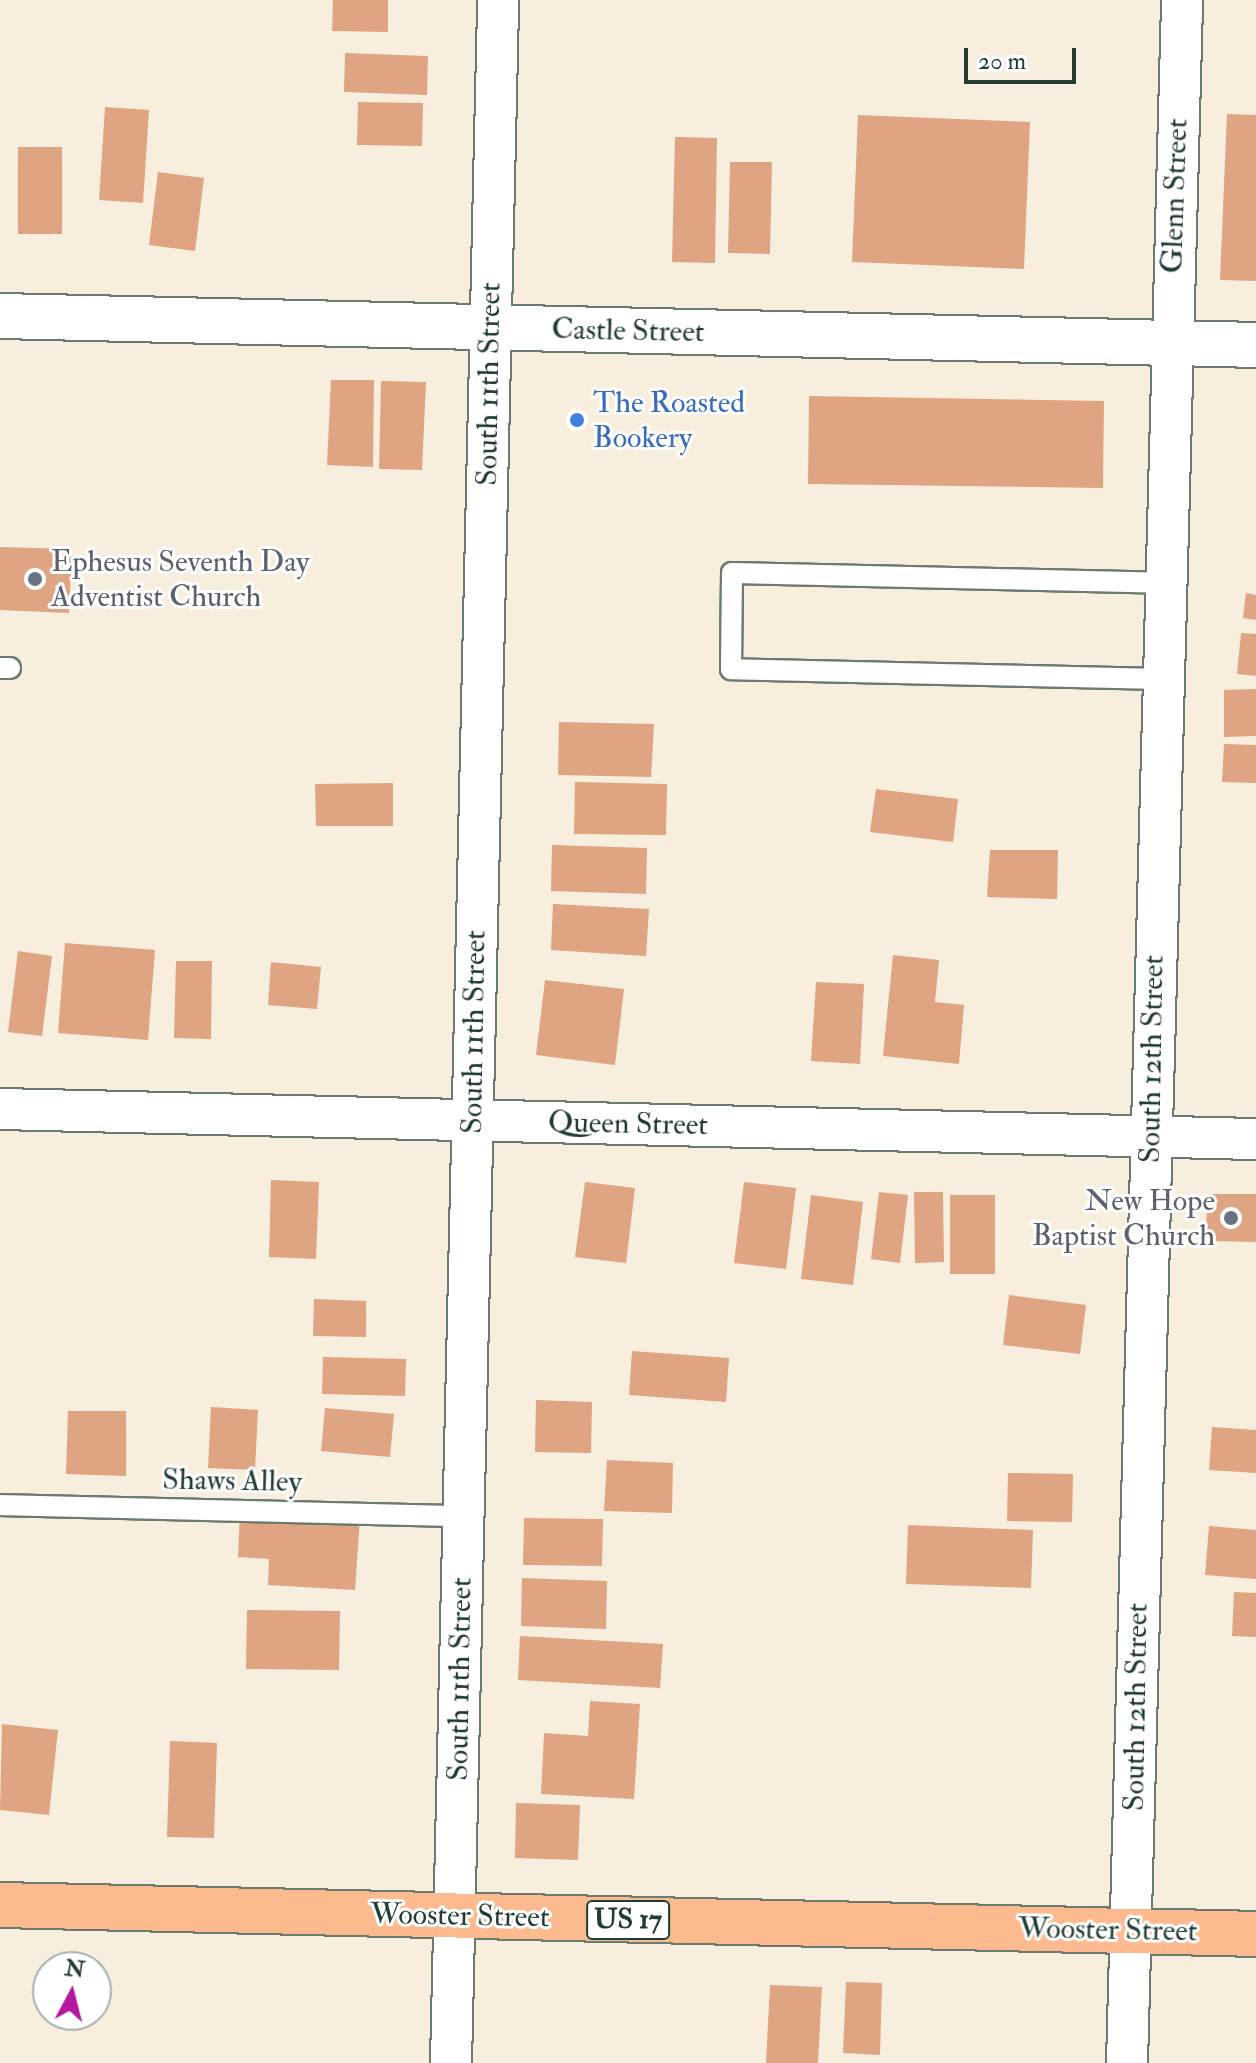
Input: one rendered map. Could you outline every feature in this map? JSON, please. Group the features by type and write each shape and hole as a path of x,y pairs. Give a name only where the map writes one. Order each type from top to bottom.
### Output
{"main road":[{"name":"Wooster Street","path":"0,1905 1256,1934"}],"street":[{"name":"South 11th Street","path":"451,2063 498,0"},
{"name":"Glenn Street","path":"1169,343 1182,0"},
{"name":"Castle Street","path":"0,316 1256,345"},
{"name":"South 12th Street","path":"1127,2063 1169,343"},
{"name":"Queen Street","path":"0,1109 1256,1139"}],"lane":[{"path":"1161,679 731,669 732,573 1163,583"},
{"name":"Shaws Alley","path":"0,1505 463,1516"}],"building":[{"path":"333,0 388,0 388,32 332,31"},
{"path":"345,53 428,56 427,95 344,92"},
{"path":"358,102 423,103 422,146 357,145"},
{"path":"105,107 149,110 143,203 99,200"},
{"path":"1227,114 1256,115 1256,281 1220,280"},
{"path":"858,115 1030,122 1024,269 852,262"},
{"path":"675,137 717,138 715,263 672,262"},
{"path":"18,147 62,147 62,234 18,234"},
{"path":"730,162 772,162 770,254 728,253"},
{"path":"158,172 204,178 195,251 149,245"},
{"path":"331,380 374,380 373,467 327,465"},
{"path":"381,381 426,382 422,470 379,469"},
{"path":"809,396 1104,401 1103,488 808,484"},
{"name":"Ephesus Seventh Day Adventist Church","path":"0,547 72,549 69,613 0,610"},
{"path":"1246,593 1256,595 1256,620 1243,618"},
{"path":"1241,633 1256,634 1256,676 1237,674"},
{"path":"1256,689 1256,736 1224,737 1224,690"},
{"path":"559,722 654,724 651,777 558,775"},
{"path":"1224,744 1256,745 1256,783 1222,782"},
{"path":"575,782 667,784 666,835 574,834"},
{"path":"393,783 393,826 316,826 315,784"},
{"path":"876,789 958,799 953,842 870,832"},
{"path":"552,845 647,848 646,894 551,891"},
{"path":"990,850 1058,850 1057,899 987,897"},
{"path":"553,904 649,909 646,956 551,950"},
{"path":"65,943 155,950 148,1040 58,1033"},
{"path":"18,951 52,956 42,1036 8,1032"},
{"path":"893,955 939,960 935,1002 964,1005 959,1064 883,1056"},
{"path":"176,961 212,961 211,1039 174,1038"},
{"path":"271,962 321,967 317,1009 268,1005"},
{"path":"545,980 624,989 615,1065 536,1055"},
{"path":"816,982 864,984 860,1064 811,1061"},
{"path":"271,1180 319,1182 316,1259 269,1257"},
{"path":"585,1182 635,1188 626,1263 575,1257"},
{"path":"744,1182 796,1188 786,1269 734,1263"},
{"path":"879,1192 908,1195 900,1263 871,1259"},
{"path":"914,1192 943,1192 944,1262 915,1263"},
{"name":"New Hope Baptist Church","path":"1207,1194 1256,1194 1256,1242 1206,1241"},
{"path":"811,1195 863,1202 853,1285 801,1279"},
{"path":"950,1195 995,1195 995,1274 950,1274"},
{"path":"1009,1295 1086,1305 1080,1354 1003,1345"},
{"path":"314,1299 366,1301 366,1337 313,1336"},
{"path":"632,1351 729,1358 726,1402 629,1395"},
{"path":"323,1357 406,1359 405,1396 322,1394"},
{"path":"536,1400 592,1402 591,1453 535,1452"},
{"path":"211,1407 258,1410 255,1470 208,1468"},
{"path":"325,1408 394,1414 390,1457 321,1451"},
{"path":"68,1411 126,1411 126,1476 66,1474"},
{"path":"1212,1427 1256,1430 1256,1473 1209,1470"},
{"path":"607,1460 673,1463 672,1513 604,1511"},
{"path":"1008,1473 1073,1474 1072,1522 1007,1521"},
{"path":"240,1512 360,1518 355,1590 268,1585 269,1559 238,1557"},
{"path":"524,1518 603,1519 602,1566 523,1565"},
{"path":"908,1525 1033,1530 1031,1588 906,1584"},
{"path":"1209,1526 1256,1530 1256,1579 1205,1575"},
{"path":"522,1578 607,1581 606,1629 521,1626"},
{"path":"1234,1592 1256,1593 1256,1637 1232,1636"},
{"path":"247,1610 340,1611 339,1670 246,1669"},
{"path":"520,1636 663,1644 660,1688 518,1680"},
{"path":"590,1701 640,1704 634,1799 541,1794 544,1733 588,1736"},
{"path":"2,1724 58,1730 49,1815 0,1810"},
{"path":"170,1741 217,1743 214,1838 167,1837"},
{"path":"516,1803 580,1805 578,1860 515,1858"},
{"path":"846,1982 882,1983 880,2055 843,2053"},
{"path":"770,1985 822,1987 818,2063 766,2063"}],"place":[{"name":"The Roasted Bookery","path":"577,420"},
{"name":"Ephesus Seventh Day Adventist Church","path":"35,579"},
{"name":"New Hope Baptist Church","path":"1231,1218"}]}
